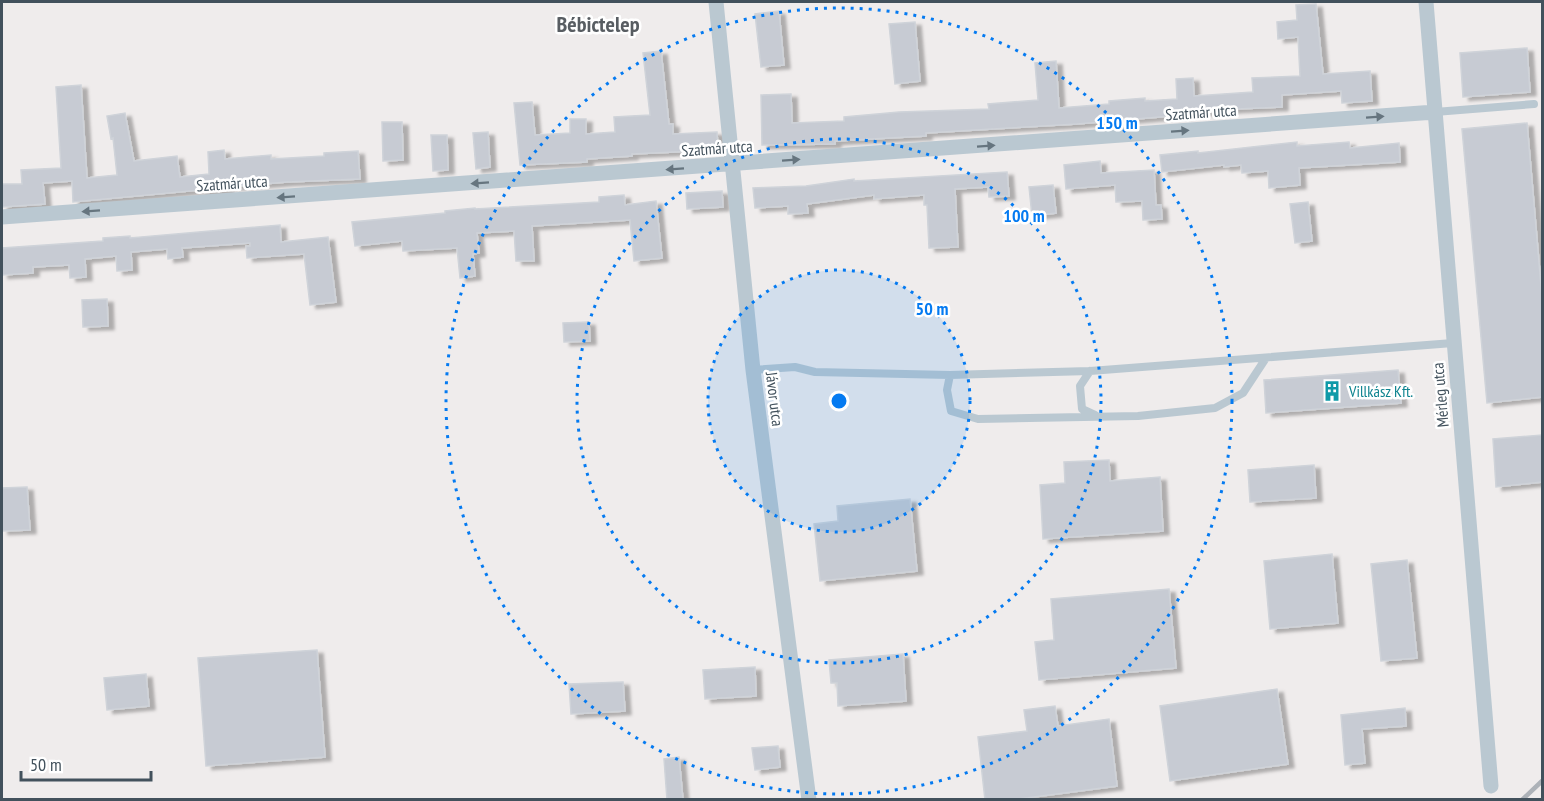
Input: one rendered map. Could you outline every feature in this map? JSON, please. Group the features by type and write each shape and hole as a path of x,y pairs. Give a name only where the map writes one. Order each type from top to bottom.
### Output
{"street":[{"name":"Jávor utca","path":"716,2 753,370 810,800"},
{"name":"Mérleg utca","path":"1426,2 1491,786"},
{"name":"Szatmár utca","path":"2,217 1435,112"}],"lane":[{"path":"1435,112 1534,104"},
{"path":"753,370 795,367 815,372 950,375 1090,371 1453,343"},
{"path":"950,375 947,390 951,411 978,419 1138,416 1215,408 1243,393 1266,358"},
{"path":"1090,371 1080,386 1082,409 1098,417"}],"building":[{"path":"1316,4 1323,74 1370,71 1372,101 1342,103 1341,91 1282,95 1282,107 1236,109 1077,124 926,133 926,136 835,141 835,144 762,145 761,95 791,94 792,123 844,121 844,117 899,112 989,109 988,104 1038,100 1035,63 1056,61 1059,108 1109,104 1109,101 1145,98 1145,101 1177,99 1176,79 1193,78 1194,96 1253,92 1252,78 1300,76 1298,37 1278,39 1277,22 1297,20 1296,5"},
{"path":"779,11 784,65 761,67 755,14"},
{"path":"915,22 920,81 895,84 889,24"},
{"path":"1527,48 1530,92 1463,97 1460,53"},
{"path":"661,51 669,124 673,124 673,134 717,132 718,150 632,154 632,156 587,159 587,162 520,165 514,103 532,102 535,135 570,133 570,119 586,119 586,134 615,132 614,117 650,115 643,53"},
{"path":"81,85 87,178 117,175 113,138 111,139 107,116 125,113 134,161 177,156 180,177 209,174 208,152 224,150 225,159 271,155 271,159 324,156 324,153 358,151 360,179 287,182 227,187 228,190 200,192 200,190 73,202 72,181 43,183 45,204 2,207 2,184 22,184 21,170 61,168 56,87"},
{"path":"382,122 402,122 403,160 383,161"},
{"path":"1527,123 1542,297 1542,397 1487,403 1462,129"},
{"path":"488,132 490,167 476,169 473,133"},
{"path":"431,135 447,135 448,170 433,171"},
{"path":"1297,142 1297,146 1349,142 1350,148 1399,143 1400,162 1299,168 1300,185 1269,188 1268,171 1242,173 1241,165 1162,172 1160,155"},
{"path":"1100,161 1101,173 1154,170 1156,205 1161,205 1162,219 1143,220 1142,201 1116,202 1115,185 1066,189 1064,165"},
{"path":"1007,172 1009,196 989,197 988,187 955,189 958,247 929,248 927,205 924,205 924,195 874,199 874,195 807,204 808,213 788,214 788,206 755,208 753,188 806,186 854,179 854,181"},
{"path":"1053,185 1056,213 1032,216 1029,187"},
{"path":"722,191 723,207 687,209 686,193"},
{"path":"624,195 625,205 656,201 662,258 634,261 630,220 532,226 534,261 516,261 514,231 477,233 479,253 473,254 475,276 460,278 457,248 403,251 402,241 355,246 352,222 475,208 599,202 599,197"},
{"path":"1308,202 1312,241 1295,243 1290,204"},
{"path":"280,225 281,242 328,237 336,302 310,305 304,254 247,258 246,246 250,246 250,243 182,248 183,257 168,259 167,249 131,252 132,270 117,271 116,256 85,259 86,277 70,278 69,265 33,267 33,273 2,275 2,248"},
{"path":"107,299 108,326 83,327 82,300"},
{"path":"589,322 590,341 564,342 563,323"},
{"name":"Villkász Kft.","path":"1398,370 1401,403 1266,413 1264,380"},
{"path":"1542,435 1542,482 1496,487 1493,439"},
{"path":"1109,460 1110,481 1160,477 1163,531 1043,539 1040,485 1065,483 1064,462"},
{"path":"1314,465 1316,498 1250,502 1248,470"},
{"path":"27,487 30,530 2,531 2,488"},
{"path":"910,499 917,571 820,581 814,524 838,521 837,506"},
{"path":"1332,554 1338,623 1270,629 1264,561"},
{"path":"1407,560 1417,658 1381,661 1371,564"},
{"path":"1169,589 1176,668 1039,680 1035,642 1054,640 1051,599"},
{"path":"317,650 325,757 206,766 198,658"},
{"path":"903,654 906,701 838,706 837,683 831,683 829,660"},
{"path":"755,667 756,696 705,699 703,670"},
{"path":"146,674 149,706 107,710 104,678"},
{"path":"623,682 625,711 571,714 569,684"},
{"path":"1277,689 1288,764 1170,781 1160,706"},
{"path":"1055,706 1058,726 1109,719 1117,786 1011,800 985,800 978,737 1027,731 1024,710"},
{"path":"1405,708 1406,726 1362,729 1365,763 1345,765 1341,715"},
{"path":"778,746 780,767 755,770 752,748"},
{"path":"679,757 683,800 667,800 664,759"}],"railway":[{"path":"1522,800 1542,781"}],"place":[{"name":"Villkász Kft.","path":"1332,391"}],"district":[{"name":"Bébictelep","path":"598,24"}]}
